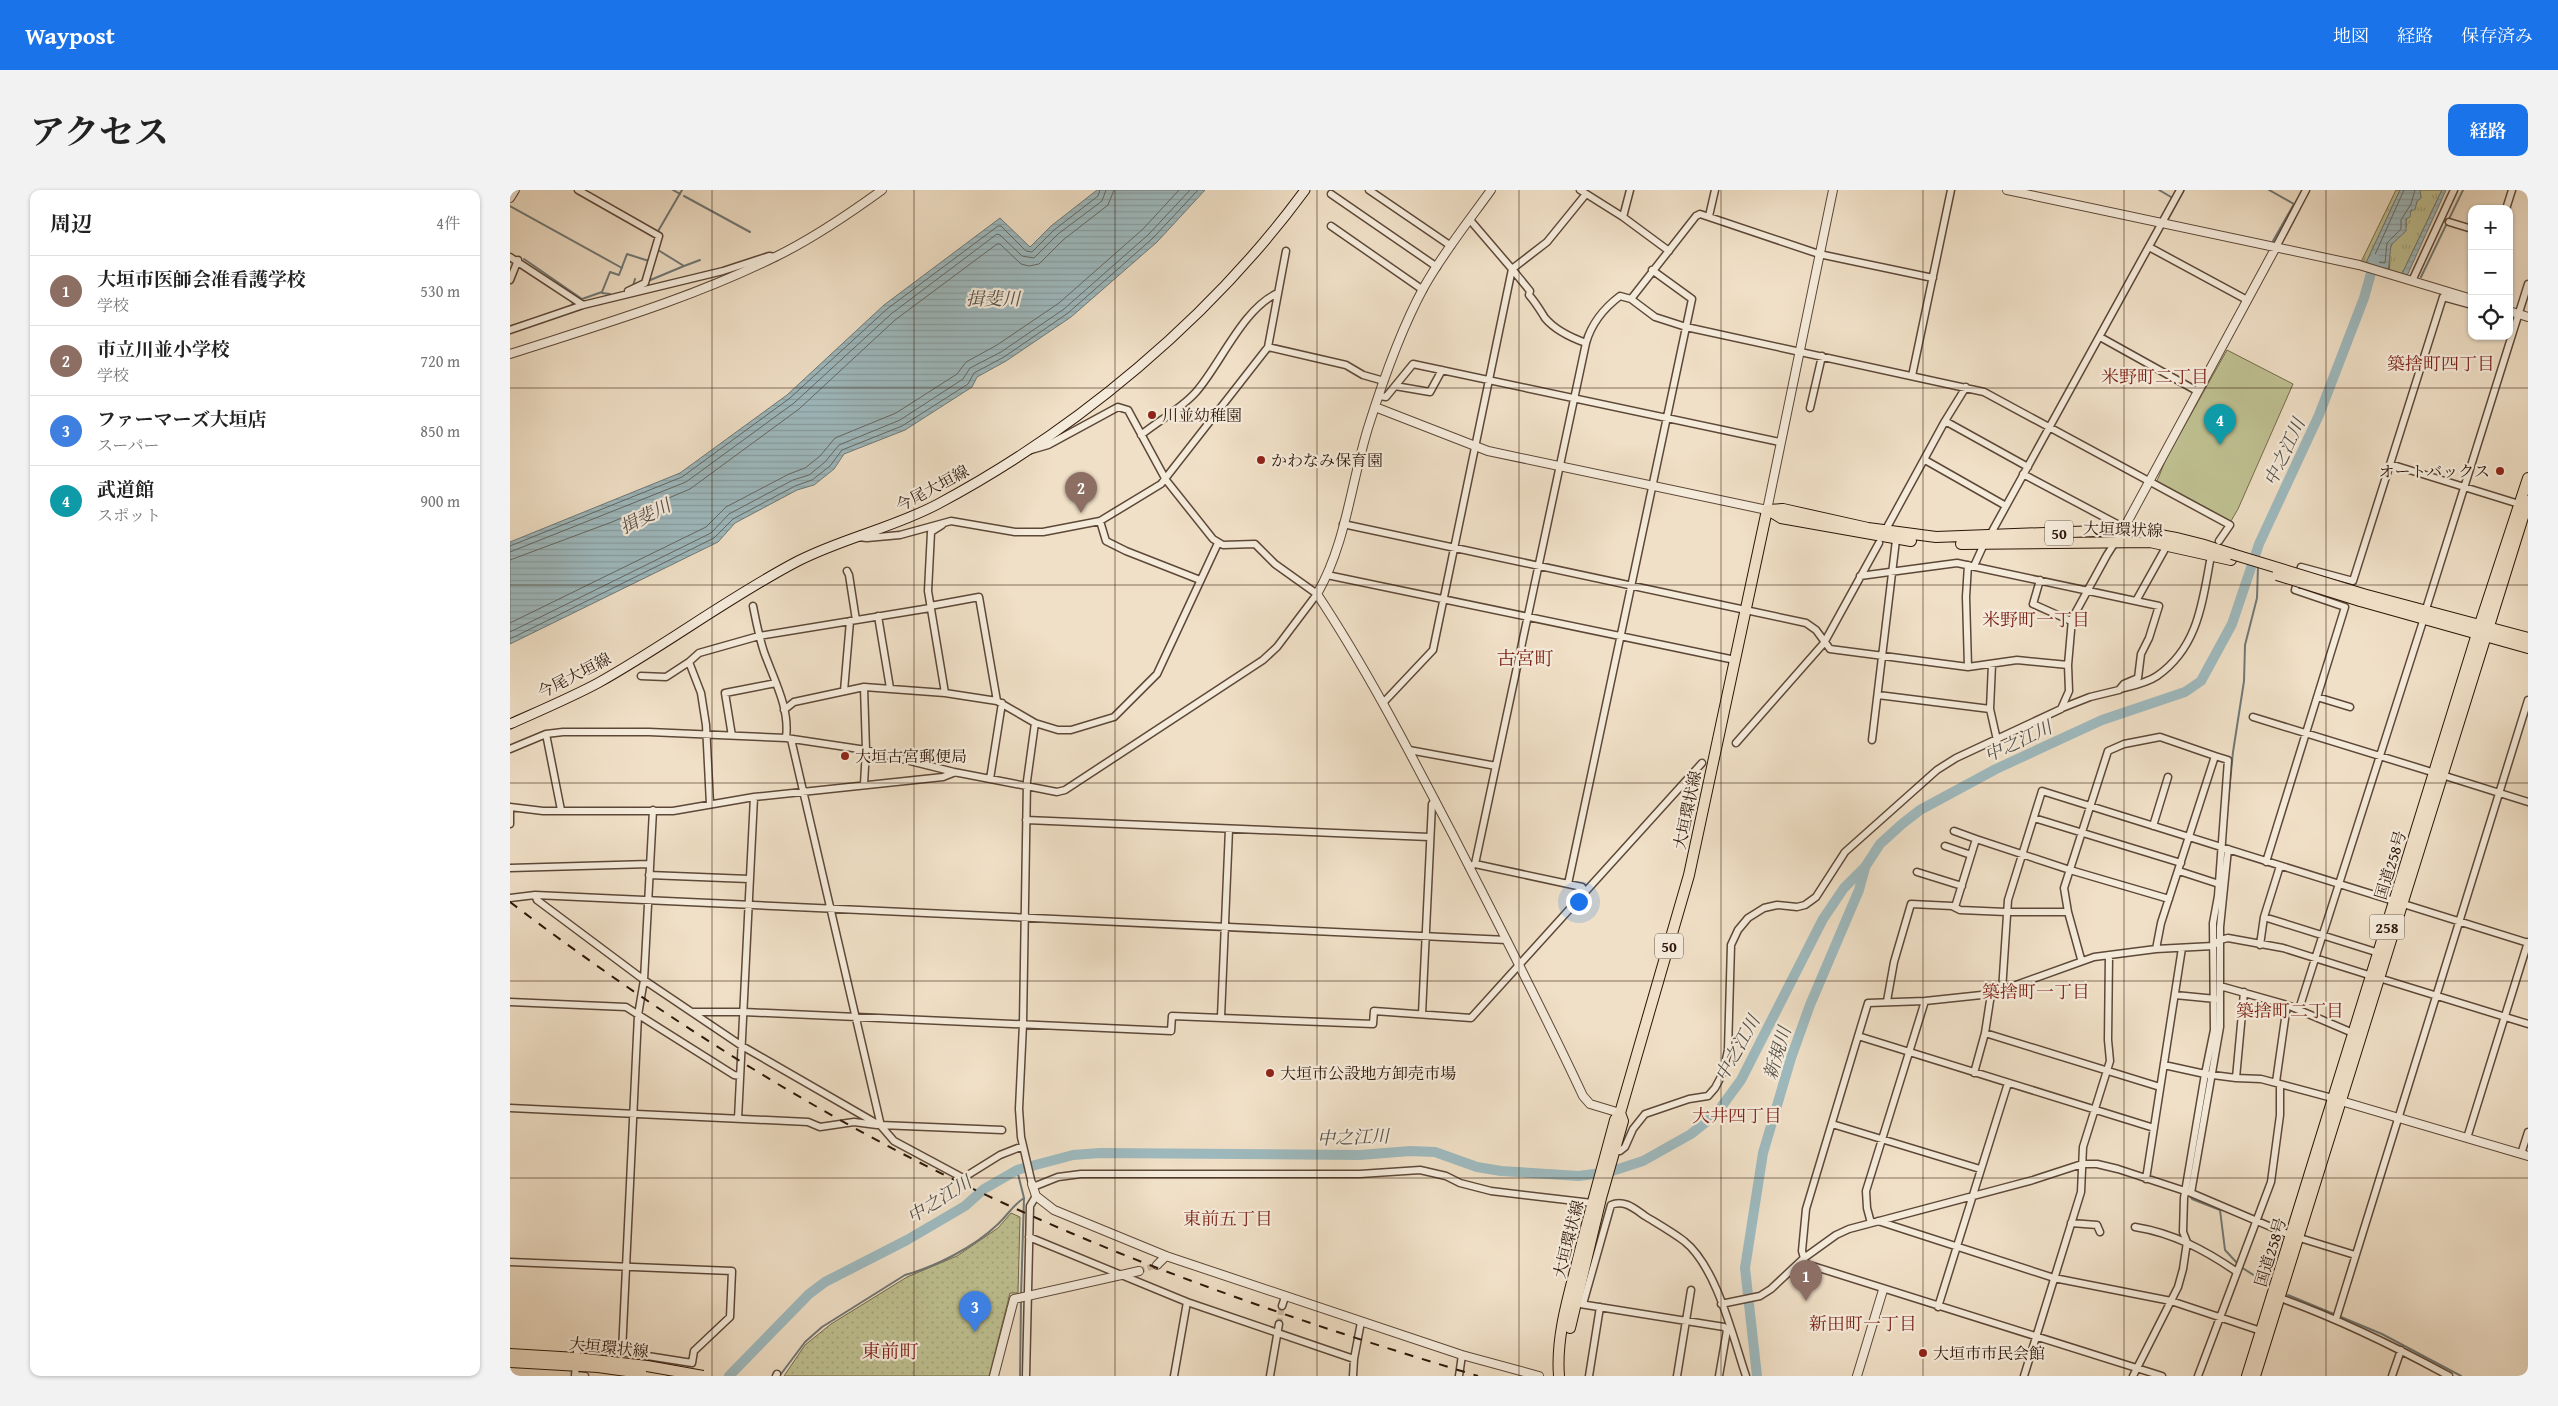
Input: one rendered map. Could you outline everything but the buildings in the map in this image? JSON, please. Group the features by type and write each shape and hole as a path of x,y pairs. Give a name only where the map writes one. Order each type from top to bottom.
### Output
{"main road":[{"name":"今尾大垣線","path":"510,724 597,683 797,561 856,537 898,523 938,504 1028,449 1109,390 1194,318 1254,255 1305,190"},
{"name":"国道258号","path":"2246,1376 2294,1236 2483,630 2525,505 2528,478"},
{"name":"大垣環状線","path":"1560,1376 1558,1365 1567,1302 1596,1199 1611,1154 1615,1120 1620,1113 1689,874 1767,510 1783,509 1896,540 2117,540 2150,542 2231,557 2361,597 2483,630 2528,638"},
{"name":"大垣環状線","path":"1881,536 1986,540 2120,527 2197,541 2231,557"},
{"name":"大垣環状線","path":"2483,630 2528,648"},
{"name":"国道258号","path":"2337,1099 2354,1033 2375,977 2379,953 2398,904"},
{"name":"大垣環状線","path":"1560,1376 1579,1303 1596,1199"},
{"name":"国道258号","path":"2255,1376 2280,1298 2294,1236"},
{"name":"大垣環状線","path":"510,1354 703,1376"},
{"name":"大垣環状線","path":"510,1362 576,1362"},
{"name":"大垣環状線","path":"647,1369 662,1376"}],"street":[{"path":"510,198 515,190"},
{"path":"578,190 659,236 645,283 614,297"},
{"path":"510,354 689,294 776,257 882,190"},
{"path":"1369,190 1452,246"},
{"path":"510,749 546,734 622,732 788,739 866,750 954,772 1027,787 1057,792 1065,790 1263,660 1277,647 1317,594 1338,548 1378,396 1384,381 1423,290 1490,190"},
{"path":"1623,217 1630,190"},
{"path":"1709,216 1715,190"},
{"path":"1375,407 1474,447 1767,510 1833,190"},
{"path":"1912,376 1951,190"},
{"path":"2007,190 2359,265 2468,298"},
{"path":"1968,667 1966,597 1971,565 2028,467 2180,190"},
{"path":"2061,709 2068,698 2071,621 2117,540 2120,527 2148,482 2306,190"},
{"path":"2411,280 2454,190"},
{"path":"2507,205 2512,190"},
{"path":"1382,703 1433,650 1512,268 1547,242 1583,192 1623,217 1669,251"},
{"path":"1330,194 1437,267"},
{"path":"1632,299 1652,270 1696,216 1709,216 1819,254 1933,278"},
{"path":"1470,220 1530,291 1529,295 1541,308 1545,317 1571,338 1586,344"},
{"path":"2448,222 2468,228"},
{"path":"1331,226 1423,290"},
{"path":"2149,247 2246,300"},
{"path":"856,537 900,535 951,520 1028,533 1100,521 1166,480 1268,347 1286,251"},
{"path":"510,256 583,305"},
{"path":"510,330 583,305 723,271 769,256 776,257"},
{"path":"510,280 518,260"},
{"path":"1568,884 1692,299 1652,270"},
{"path":"2299,1009 2324,936 2528,284"},
{"path":"1141,435 1195,393 1240,329 1268,297 1278,293"},
{"path":"1472,865 1496,766 1586,344 1599,317 1620,296 1632,299 1655,318 1686,327 1984,392 2230,525 2219,541"},
{"path":"2266,862 2345,606 2295,590 2301,568 2353,581 2443,297 2468,304"},
{"path":"2513,312 2528,317"},
{"path":"2100,337 2198,391"},
{"path":"1268,347 1346,365 1363,375 1384,381"},
{"path":"1810,408 1822,356"},
{"path":"1378,396 1386,397 1413,364 1780,442"},
{"path":"1395,386 1430,392 1442,370"},
{"path":"1736,743 1822,641 1965,387"},
{"path":"1028,449 1034,450 1048,445 1118,407 1128,410 1166,480 1218,543 1232,545 1255,544 1275,564 1317,594 1349,642 1472,865 1587,1101 1598,1107 1620,1113"},
{"path":"1945,422 2028,467"},
{"path":"1925,460 2006,506"},
{"path":"2390,464 2525,505"},
{"path":"2023,474 2120,527"},
{"path":"945,693 930,607 928,553 931,532 951,520"},
{"path":"1100,521 1106,541 1126,551 1200,580"},
{"path":"1343,524 1806,623 1816,630 1822,641 1830,649 1968,667 2017,660 2068,665"},
{"path":"1872,740 1896,540"},
{"path":"784,710 794,702 864,687 945,693 1000,702 1035,723 1058,730 1071,730 1114,717 1124,710 1157,674 1218,543"},
{"path":"2136,601 2165,549"},
{"path":"1611,1154 1625,1147 1633,1129 1645,1114 1689,1099 1708,1096 1715,1088 1723,1073 1728,1050 1731,945 1738,930 1748,918 1764,908 1777,905 1796,907 1805,905 1825,885 1846,852 1917,787 1944,766 2061,709 2090,697 2156,678 2182,652 2200,618 2210,561"},
{"path":"1860,576 1957,563 2159,606 2149,638 2141,654 2140,676 2124,684 2119,690"},
{"path":"844,691 853,620 849,575 846,572"},
{"path":"1327,575 1734,660"},
{"path":"2040,580 2033,604 2071,621"},
{"path":"641,676 666,676 689,662 699,653 759,636 979,597 1000,702 990,779"},
{"path":"753,606 759,636 784,710 788,726 788,739 804,791 829,910 880,1125"},
{"path":"878,616 890,688"},
{"path":"689,662 701,693 706,735 710,804"},
{"path":"1992,664 1990,709 1997,740"},
{"path":"732,736 725,693 776,684"},
{"path":"864,687 866,750 864,784"},
{"path":"1878,695 1990,709"},
{"path":"2317,697 2350,707"},
{"path":"2336,1319 2528,700"},
{"path":"2253,717 2528,802"},
{"path":"1035,723 1027,787 1020,1129 1032,1186 1036,1196 1054,1210 1166,1256 1462,1355 1538,1376"},
{"path":"546,734 561,810"},
{"path":"2081,959 2068,912 2064,888 2108,751 2124,744 2160,737 2228,760 2220,940 2220,986 2216,998"},
{"path":"1409,750 1496,766"},
{"path":"2156,949 2161,922 2215,756"},
{"path":"692,1012 744,1012 1171,1031 1172,1016 1373,1024 1374,1011 1471,1018 1702,763"},
{"path":"510,824 510,807 561,810 673,811 754,797 943,777 954,772"},
{"path":"2153,826 2168,777"},
{"path":"2002,991 2006,912 2042,791 2340,884 2398,904 2528,943 2467,1138"},
{"path":"738,1119 754,797"},
{"path":"1422,1014 1429,837 1432,804 1435,800"},
{"path":"622,1352 638,1015 644,980 652,810"},
{"path":"2034,818 2181,863"},
{"path":"1026,820 1429,837"},
{"path":"1221,1017 1229,829"},
{"path":"1954,831 2070,870 2169,899"},
{"path":"1956,907 1976,838"},
{"path":"1945,846 1971,855"},
{"path":"2133,1376 2135,1367 2148,1348 2178,1287 2187,1242 2183,1218 2208,1075 2220,1027 2216,998 2213,923 2224,848"},
{"path":"510,868 650,864"},
{"path":"1472,865 1582,887 1586,891"},
{"path":"2260,945 2264,917 2280,866"},
{"path":"2179,871 2219,884"},
{"path":"1917,872 1962,886"},
{"path":"650,875 749,878"},
{"path":"510,897 535,895 1507,940"},
{"path":"535,895 537,900 644,980 742,1046 880,1125 894,1141 962,1178 1000,1155 1023,1148"},
{"path":"1887,1001 1894,962 1911,904 1956,907 1960,910 2068,912"},
{"path":"2264,917 2379,953"},
{"path":"1802,1260 1806,1209 1868,1003 1925,1001 1991,994 2081,959 2156,949 2213,946 2220,940 2228,938 2283,948 2528,1024"},
{"path":"2146,1178 2182,948"},
{"path":"2024,1376 2081,1192 2083,1147 2108,1071 2110,1061 2108,1040 2109,955"},
{"path":"2220,986 2299,1009 2354,1033"},
{"path":"2236,1078 2244,992"},
{"path":"1974,1073 1985,1033 1991,994"},
{"path":"2174,995 2216,998"},
{"path":"1925,1001 1866,1192 1867,1208 1875,1222 2054,1278 2171,1301 2261,1331"},
{"path":"510,1002 626,1008 734,1075 740,1076"},
{"path":"2198,1376 2271,1182 2280,1115 2278,1083 2287,1005"},
{"path":"1985,1033 2160,1087"},
{"path":"1858,1036 2154,1128"},
{"path":"2164,1065 2208,1075 2236,1078 2252,1077 2278,1083 2525,1154 2528,1132"},
{"path":"1938,1306 2008,1083"},
{"path":"510,1108 808,1122 820,1127 854,1122 880,1125 1002,1130"},
{"path":"1832,1124 1980,1169"},
{"path":"1721,1304 1757,1297 1771,1289 1802,1260 1836,1235 1875,1222 2033,1180 2082,1164 2118,1169 2188,1192 2257,1219 2294,1236 2355,1255"},
{"path":"1032,1186 1058,1178 1081,1174 1360,1174 1420,1170 1491,1191 1596,1199"},
{"path":"1026,1376 1024,1297 1030,1206 1036,1196"},
{"path":"1730,1330 1724,1327 1686,1320 1579,1303 1611,1204 1625,1203 1685,1242 1696,1253 1709,1275 1721,1304 1746,1376"},
{"path":"2071,1223 2097,1226 2100,1232"},
{"path":"2135,1227 2168,1234 2187,1242 2237,1272"},
{"path":"1029,1237 1187,1302 1354,1359"},
{"path":"1157,1266 1166,1256"},
{"path":"1802,1260 1883,1290 2162,1376"},
{"path":"510,1262 732,1271 730,1317 694,1351 692,1363 622,1352 577,1349 576,1375 585,1376"},
{"path":"994,1376 1013,1300 1124,1276 1139,1271"},
{"path":"1677,1376 1691,1290"},
{"path":"1857,1376 1883,1290"},
{"path":"1282,1306 1285,1297"},
{"path":"2280,1298 2336,1319 2401,1350 2449,1376"},
{"path":"1174,1376 1187,1302"},
{"path":"1589,1376 1600,1307"},
{"path":"1353,1376 1354,1359 1361,1322"},
{"path":"1270,1376 1279,1324"},
{"path":"1719,1376 1730,1330"},
{"path":"2392,1376 2401,1350"},
{"path":"1459,1376 1462,1355"}],"green space":[{"path":"2396,190 2400,190 2366,263 2361,262"},
{"path":"2420,190 2442,190 2402,274 2389,270 2390,249 2404,231 2407,224 2405,222 2417,201 2421,198"},
{"path":"2227,350 2293,384 2231,521 2157,481 2166,459"},
{"path":"1011,1213 1020,1217 1018,1293 1010,1293 989,1376 784,1376 805,1345 831,1324 907,1277 957,1256 998,1228"}],"water":[{"name":"揖斐川","path":"1097,190 1205,190 1157,242 1071,317 1006,361 977,377 972,387 905,430 844,454 834,469 814,485 797,490 735,523 718,542 510,644 510,542 680,473 787,395 884,305 1000,218 1030,247 1051,226"},
{"path":"2400,190 2420,190 2421,198 2417,201 2415,210 2411,210 2410,217 2406,219 2406,231 2391,245 2388,272 2365,265"},
{"path":"2442,190 2446,190 2406,278 2401,276"}],"waterway":[{"path":"673,190 680,194"},
{"path":"657,233 682,190"},
{"path":"2159,190 2171,197"},
{"path":"2168,219 2184,190"},
{"path":"2269,190 2294,204 2273,241"},
{"path":"2421,277 2463,190"},
{"path":"684,196 750,232"},
{"path":"510,206 622,268"},
{"path":"648,281 684,266 658,250"},
{"path":"524,259 582,299 602,292 610,272 619,275 627,254 649,261"},
{"name":"中之江川","path":"729,1376 809,1294 825,1282 907,1240 965,1206 984,1189 1017,1170 1073,1155 1100,1153 1360,1155 1410,1151 1435,1152 1477,1167 1501,1171 1579,1176 1609,1172 1643,1161 1691,1134 1716,1114 1741,1080 1823,919 1844,888 1865,867 1880,844 1902,824 1920,810 1996,769 2102,720 2185,692 2201,681 2232,624 2259,544 2319,415 2364,298 2375,259"},
{"path":"684,266 700,260"},
{"path":"633,286 635,279"},
{"path":"602,293 610,294"},
{"path":"565,308 573,305 572,301"},
{"path":"510,326 539,317"},
{"name":"中之江川","path":"2258,559 2259,544"},
{"path":"2226,823 2233,752 2244,681 2245,645 2257,598 2258,566"},
{"name":"新規川","path":"1757,1376 1745,1268 1763,1153 1791,1058 1810,1005 1859,890 1865,868"},
{"path":"2216,933 2218,913"},
{"path":"2202,1108 2207,1085"},
{"path":"1017,1170 1024,1198 1021,1296"},
{"path":"2188,1194 2192,1199 2220,1210 2225,1250 2238,1264"},
{"path":"781,1374 805,1342 822,1327 905,1275 941,1261 977,1241 1001,1222 1024,1198"},
{"path":"2241,1267 2269,1285"},
{"path":"2288,1295 2382,1334 2461,1376"},
{"path":"1020,1376 1021,1301"}],"tunnel":[{"path":"1139,1271 1157,1265"},
{"path":"1279,1324 1282,1306"}],"railway":[{"path":"510,902 563,942 729,1054 845,1122 963,1184 1088,1240 1216,1290 1346,1335 1478,1376"}],"place":[{"name":"川並幼稚園","path":"1152,415"},
{"name":"武道館","path":"2220,445"},
{"name":"かわなみ保育園","path":"1261,460"},
{"name":"オートバックス","path":"2500,471"},
{"name":"市立川並小学校","path":"1081,513"},
{"name":"大垣古宮郵便局","path":"845,756"},
{"name":"大垣市公設地方卸売市場","path":"1270,1073"},
{"name":"大垣市医師会准看護学校","path":"1806,1301"},
{"name":"ファーマーズ大垣店","path":"975,1332"},
{"name":"大垣市市民会館","path":"1923,1353"}],"district":[{"name":"築捨町四丁目","path":"2441,363"},
{"name":"米野町二丁目","path":"2155,376"},
{"name":"米野町一丁目","path":"2036,619"},
{"name":"古宮町","path":"1525,658"},
{"name":"築捨町一丁目","path":"2036,991"},
{"name":"築捨町二丁目","path":"2290,1010"},
{"name":"大井四丁目","path":"1737,1115"},
{"name":"東前五丁目","path":"1228,1218"},
{"name":"新田町一丁目","path":"1863,1323"},
{"name":"東前町","path":"890,1351"}]}
